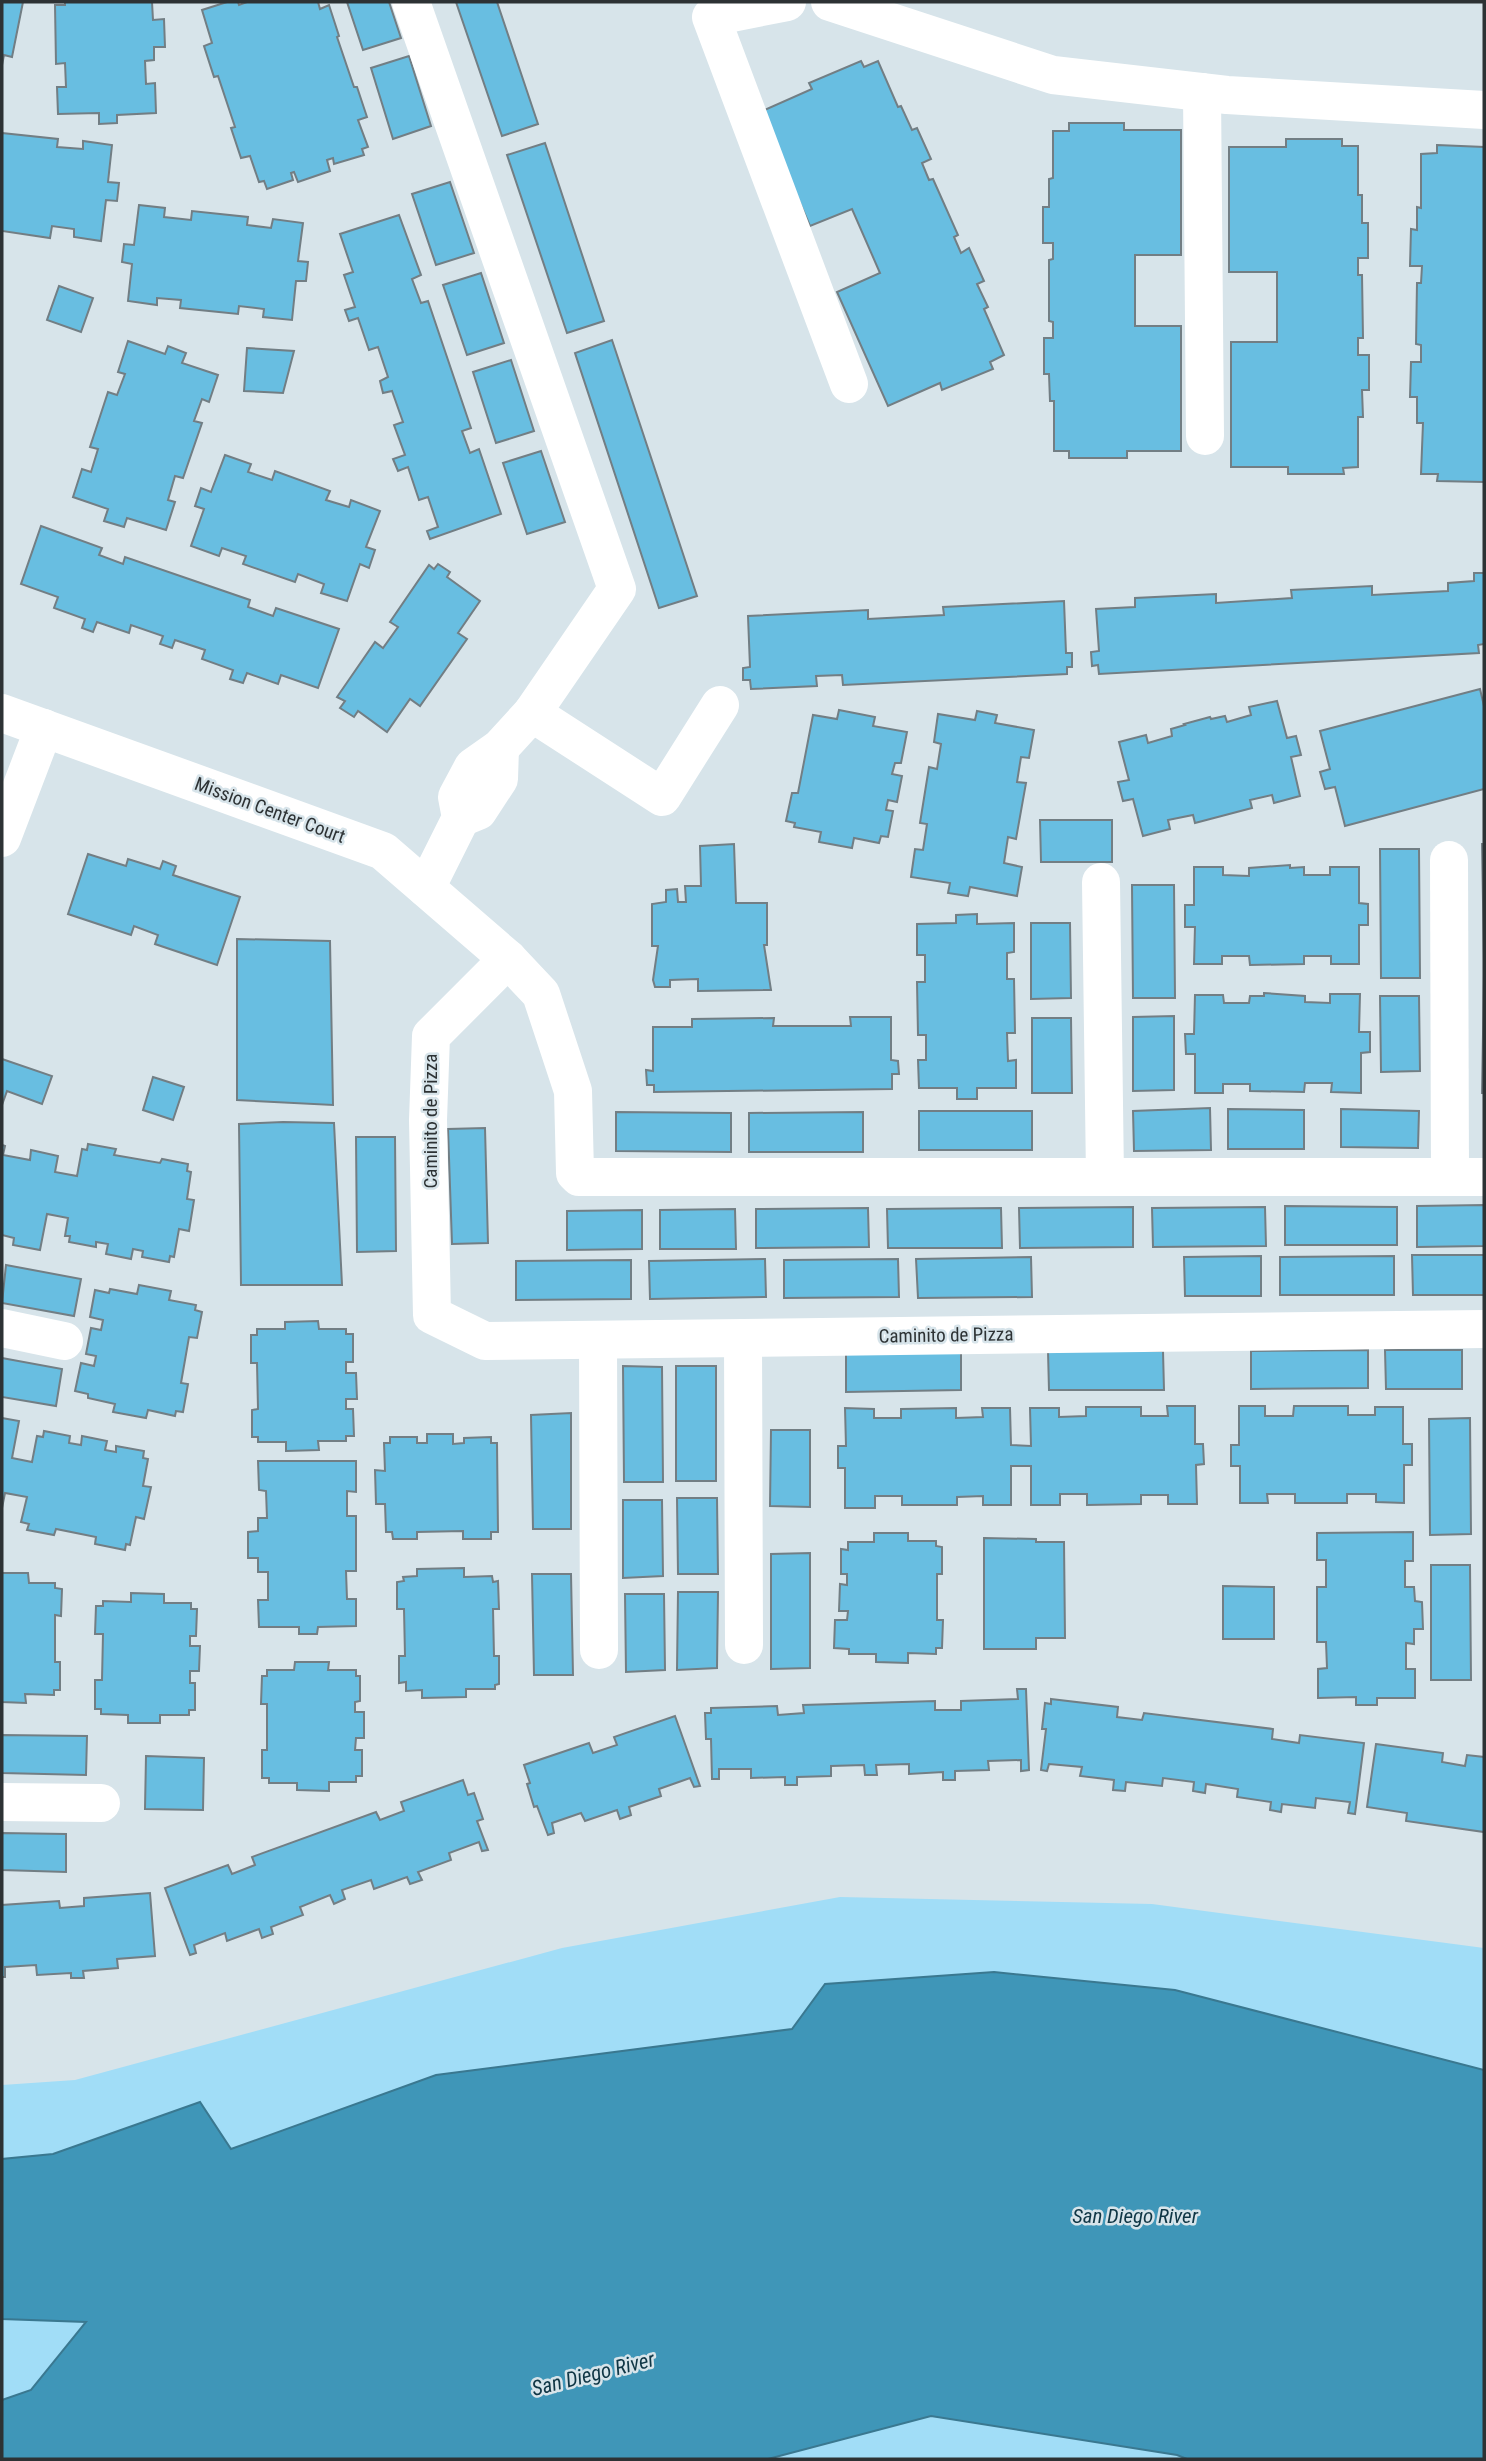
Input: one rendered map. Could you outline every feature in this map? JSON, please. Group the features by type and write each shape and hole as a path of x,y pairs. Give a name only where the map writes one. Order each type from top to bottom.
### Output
{"street":[{"path":"411,2 617,589 532,713 500,748 499,779 478,811 461,818 426,888"},
{"path":"788,2 711,17 849,384"},
{"path":"830,2 1053,75 1202,92 1484,110"},
{"path":"1202,92 1205,436"},
{"path":"532,713 662,797 720,705"},
{"name":"Mission Center Court","path":"2,713 383,851 508,959"},
{"path":"2,838 44,728"},
{"path":"508,959 541,995 573,1091 575,1173 579,1177 1467,1177 1449,860"},
{"path":"1101,882 1105,1177"},
{"name":"Caminito de Pizza","path":"508,959 431,1037 428,1120 432,1315 485,1341 1484,1329"},
{"path":"2,1328 64,1340"},
{"path":"743,1338 744,1645"},
{"path":"598,1340 599,1650"},
{"path":"2,1802 102,1803"}],"shaded area":[{"path":"840,1897 1152,1904 1484,1948 1484,2206 87,2322 31,2390 2,2400 2,2085 75,2080 562,1948"},
{"path":"931,2416 1178,2455 1355,2459 768,2459"}],"water":[{"name":"San Diego River","path":"994,1972 1175,1990 1484,2070 1484,2459 1187,2459 1177,2455 931,2416 768,2459 2,2459 2,2400 31,2390 86,2322 2,2319 2,2159 53,2154 200,2102 231,2149 436,2075 792,2029 825,1984"}],"building":[{"path":"2,2 23,2 12,57 4,55 2,65"},
{"path":"65,2 152,2 153,20 164,19 165,47 154,47 154,60 145,61 146,84 155,83 156,113 117,115 117,123 99,124 99,113 58,114 57,87 66,87 65,63 56,64 55,5 65,5"},
{"path":"227,2 238,2 239,5 247,2 318,2 320,9 329,5 339,36 337,37 367,117 358,120 368,147 362,149 364,155 334,164 333,158 327,160 330,171 298,182 294,172 291,173 293,180 267,189 264,181 259,182 250,156 241,158 231,128 235,127 218,76 214,77 204,46 212,43 202,10"},
{"path":"347,2 389,2 401,38 363,50"},
{"path":"456,2 497,2 538,124 502,136"},
{"path":"409,56 431,126 393,139 371,68"},
{"path":"861,61 864,67 878,61 898,107 901,106 912,130 917,128 931,159 922,163 929,180 933,179 958,235 954,237 961,253 969,248 984,281 977,284 988,307 984,309 1004,355 990,362 993,369 942,390 940,383 888,406 837,292 880,273 852,209 810,226 760,112 812,89 809,83"},
{"path":"1069,123 1124,123 1124,130 1181,130 1181,255 1135,255 1135,326 1181,326 1181,451 1127,451 1127,458 1069,458 1069,451 1054,451 1054,401 1050,401 1049,374 1044,374 1044,338 1053,338 1053,322 1049,321 1049,260 1053,259 1053,243 1043,243 1043,207 1049,207 1049,179 1053,178 1053,131 1069,131"},
{"path":"2,133 58,139 57,147 83,149 83,141 112,145 108,182 119,183 117,201 106,200 101,241 74,237 74,229 52,226 50,238 2,231"},
{"path":"1286,139 1342,139 1342,146 1358,146 1358,195 1362,195 1362,223 1368,223 1368,258 1358,258 1358,275 1362,275 1363,338 1358,338 1358,355 1369,355 1369,390 1362,390 1363,417 1358,417 1358,467 1343,468 1344,474 1288,474 1288,467 1231,467 1231,342 1277,342 1277,272 1229,272 1229,147 1286,147"},
{"path":"545,143 604,321 567,333 507,155"},
{"path":"1437,145 1484,147 1484,482 1437,481 1438,474 1421,474 1423,423 1417,423 1417,397 1410,397 1411,362 1421,362 1421,345 1416,344 1417,283 1421,283 1422,266 1410,266 1411,229 1417,230 1417,207 1421,208 1421,154 1437,153"},
{"path":"450,182 474,253 436,265 412,194"},
{"path":"139,205 165,208 164,217 191,220 192,211 248,217 247,225 271,228 273,219 303,223 298,261 308,262 306,281 296,281 292,320 263,317 264,309 239,306 238,314 180,308 181,300 157,298 157,305 128,301 132,264 122,262 124,244 134,245"},
{"path":"399,215 421,275 412,279 421,303 428,301 471,428 462,431 470,453 479,449 501,514 430,539 427,531 438,527 428,497 419,500 408,467 398,471 393,459 405,455 394,425 403,422 392,391 383,393 380,381 388,377 378,347 369,350 358,318 349,321 345,310 355,307 344,275 353,272 340,234"},
{"path":"481,273 504,343 467,355 443,285"},
{"path":"59,286 93,298 81,332 47,320"},
{"path":"612,340 697,596 659,608 575,353"},
{"path":"128,341 165,354 168,346 186,353 182,363 218,375 209,402 202,399 194,421 202,423 183,478 175,476 168,500 175,502 166,530 127,518 124,527 104,521 108,509 73,497 82,469 91,472 98,449 90,447 108,392 117,395 125,374 118,372"},
{"path":"247,348 294,351 283,393 244,391"},
{"path":"511,360 534,431 496,443 473,372"},
{"path":"541,451 565,522 527,534 503,463"},
{"path":"225,455 251,464 248,472 272,480 275,471 330,491 326,500 349,507 351,500 380,511 366,547 375,550 369,568 360,564 347,601 321,593 324,584 298,574 295,582 243,564 246,556 222,548 219,556 191,546 204,509 195,506 201,488 211,492"},
{"path":"41,526 102,548 99,555 123,564 125,557 250,600 248,607 273,616 276,608 339,629 318,688 281,675 278,684 247,673 243,683 230,679 233,670 202,659 205,650 175,640 172,648 160,644 163,636 131,625 129,633 97,622 93,632 82,628 85,619 54,608 58,597 21,584"},
{"path":"438,564 450,572 447,577 480,601 458,633 467,639 420,706 410,699 387,732 358,711 354,717 340,708 345,701 337,697 375,642 383,648 398,627 390,622 429,565 434,569"},
{"path":"1474,573 1484,573 1484,644 1478,645 1479,653 1099,674 1098,665 1092,666 1091,652 1099,651 1096,609 1135,607 1135,598 1216,594 1216,603 1292,598 1291,590 1372,586 1372,595 1448,591 1448,583 1474,581"},
{"path":"1064,601 1066,653 1072,653 1072,667 1067,667 1067,674 843,685 842,675 816,676 817,686 751,689 750,680 743,680 743,668 750,667 748,616 868,610 868,619 944,615 943,607"},
{"path":"1480,689 1484,706 1484,789 1345,826 1335,787 1325,789 1320,772 1330,769 1320,731"},
{"path":"1277,701 1287,738 1296,736 1301,755 1291,757 1300,796 1274,803 1272,795 1250,800 1252,808 1195,823 1193,815 1168,820 1170,829 1143,836 1133,799 1123,801 1118,782 1129,780 1119,742 1146,735 1148,743 1172,736 1171,729 1184,724 1225,716 1227,722 1251,715 1249,707"},
{"path":"839,710 875,717 873,726 907,732 901,763 895,763 892,774 902,776 897,802 888,800 886,810 893,811 888,837 881,836 879,843 854,838 852,848 819,842 821,832 794,827 795,823 786,821 792,793 798,793 813,715 837,719"},
{"path":"977,711 997,715 995,723 1034,730 1029,758 1021,757 1017,782 1026,783 1016,839 1008,837 1004,863 1022,867 1017,896 970,887 968,896 948,893 950,883 911,877 915,849 923,850 927,824 920,823 929,767 937,769 941,744 934,742 938,714 975,720"},
{"path":"1040,820 1112,820 1112,862 1041,862"},
{"path":"734,844 736,903 767,903 767,945 764,945 771,990 698,991 698,979 670,980 670,987 655,987 653,980 658,946 652,946 652,904 666,902 666,890 677,889 678,902 686,902 685,886 701,886 700,846"},
{"path":"1482,844 1484,844 1484,958"},
{"path":"1380,849 1419,849 1420,978 1381,978"},
{"path":"88,854 126,866 128,859 160,869 163,861 176,866 173,875 240,897 217,965 155,944 158,935 134,926 131,935 68,914"},
{"path":"1290,865 1290,868 1304,867 1304,875 1330,875 1330,867 1359,867 1359,903 1368,904 1368,925 1359,925 1359,964 1331,964 1331,956 1304,956 1304,964 1250,965 1249,956 1222,956 1222,964 1194,964 1195,927 1185,927 1185,905 1194,905 1194,867 1223,867 1223,875 1249,876 1249,868"},
{"path":"1132,885 1174,885 1175,998 1133,998"},
{"path":"977,914 977,924 1014,923 1014,952 1007,953 1007,979 1014,979 1015,1033 1007,1033 1008,1061 1016,1060 1016,1088 977,1088 977,1099 957,1099 957,1088 919,1088 918,1060 926,1060 926,1035 918,1035 917,982 925,982 925,955 917,955 917,924 956,923 956,915"},
{"path":"1031,923 1070,923 1071,998 1031,999"},
{"path":"237,939 330,941 333,1105 237,1100"},
{"path":"1484,976 1484,1093 1482,1093"},
{"path":"1264,993 1305,996 1305,1002 1330,1003 1330,994 1360,994 1359,1032 1370,1032 1370,1052 1361,1053 1361,1093 1331,1092 1332,1083 1305,1083 1304,1092 1250,1091 1250,1084 1223,1084 1223,1093 1195,1093 1195,1054 1186,1054 1185,1034 1194,1034 1195,995 1223,995 1224,1003 1249,1003 1250,996 1264,996"},
{"path":"1380,996 1419,996 1420,1071 1381,1072"},
{"path":"1174,1016 1174,1090 1133,1091 1133,1017"},
{"path":"850,1017 891,1017 891,1060 898,1061 899,1074 892,1074 892,1089 654,1092 654,1085 647,1085 646,1070 653,1071 653,1027 692,1027 692,1019 774,1018 773,1026 851,1026"},
{"path":"1032,1018 1071,1018 1072,1093 1032,1093"},
{"path":"2,1059 52,1076 42,1104 7,1091 2,1105"},
{"path":"153,1077 184,1087 173,1120 143,1110"},
{"path":"1210,1108 1211,1150 1134,1151 1133,1111"},
{"path":"1228,1109 1304,1110 1304,1149 1228,1149"},
{"path":"1341,1109 1419,1111 1418,1148 1341,1147"},
{"path":"919,1111 1032,1111 1032,1150 919,1150"},
{"path":"616,1112 731,1113 731,1152 616,1151"},
{"path":"863,1112 863,1152 749,1152 749,1113"},
{"path":"334,1123 342,1285 241,1285 239,1124"},
{"path":"485,1128 488,1243 452,1244 448,1129"},
{"path":"356,1137 395,1137 396,1251 357,1252"},
{"path":"88,1144 116,1149 114,1155 160,1163 162,1159 188,1164 187,1171 191,1172 187,1199 194,1200 189,1231 179,1229 174,1257 170,1256 169,1262 142,1257 143,1251 133,1249 131,1259 106,1254 108,1244 96,1242 96,1247 69,1242 70,1236 65,1236 68,1218 47,1214 40,1250 13,1245 14,1238 2,1235 2,1145 5,1146 3,1155 30,1160 31,1150 58,1156 55,1172 77,1176 82,1149 87,1150"},
{"path":"1484,1205 1484,1246 1417,1247 1417,1206"},
{"path":"1285,1206 1397,1207 1397,1245 1285,1245"},
{"path":"1133,1207 1133,1247 1020,1248 1019,1208"},
{"path":"1265,1207 1266,1246 1153,1247 1152,1208"},
{"path":"868,1208 869,1247 756,1248 756,1209"},
{"path":"1001,1208 1002,1248 888,1248 887,1209"},
{"path":"735,1209 736,1249 660,1249 660,1210"},
{"path":"642,1210 642,1249 567,1250 567,1211"},
{"path":"1412,1255 1484,1255 1484,1295 1413,1295"},
{"path":"1261,1256 1261,1296 1185,1296 1184,1257"},
{"path":"1394,1256 1394,1295 1280,1295 1280,1257"},
{"path":"1031,1257 1032,1297 918,1298 916,1259"},
{"path":"765,1259 766,1297 650,1299 649,1261"},
{"path":"898,1259 899,1297 784,1298 784,1260"},
{"path":"631,1260 631,1299 516,1300 516,1261"},
{"path":"6,1265 81,1279 74,1316 2,1303"},
{"path":"139,1285 171,1291 169,1300 196,1305 195,1310 202,1312 197,1338 189,1337 181,1383 188,1384 183,1412 176,1411 175,1416 148,1410 146,1418 113,1412 115,1404 88,1398 88,1394 75,1391 81,1363 94,1366 96,1356 86,1354 91,1328 101,1330 103,1320 90,1317 95,1290 109,1293 110,1289 137,1294"},
{"path":"318,1321 319,1329 346,1329 346,1334 353,1334 353,1362 346,1362 346,1373 356,1373 357,1399 346,1399 346,1409 353,1409 354,1436 346,1436 346,1441 318,1441 319,1450 286,1451 286,1442 258,1442 258,1437 252,1437 252,1410 258,1409 257,1363 251,1363 251,1335 257,1335 257,1329 285,1329 285,1322"},
{"path":"1368,1350 1368,1388 1251,1389 1251,1351"},
{"path":"1385,1350 1462,1350 1462,1389 1386,1389"},
{"path":"1048,1351 1163,1351 1164,1390 1049,1390"},
{"path":"961,1352 961,1390 846,1392 846,1353"},
{"path":"2,1358 62,1369 56,1406 2,1397"},
{"path":"623,1366 662,1367 663,1482 624,1482"},
{"path":"676,1366 716,1366 716,1481 676,1481"},
{"path":"1167,1406 1195,1406 1195,1444 1203,1444 1204,1464 1196,1465 1197,1504 1168,1504 1168,1495 1141,1495 1141,1504 1087,1505 1087,1494 1060,1494 1060,1505 1031,1505 1031,1466 1011,1466 1011,1505 983,1505 983,1496 957,1497 957,1505 902,1505 902,1496 875,1496 875,1508 845,1508 845,1468 838,1468 838,1446 846,1446 845,1408 874,1409 874,1418 901,1418 901,1409 956,1408 956,1418 983,1417 982,1408 1010,1408 1011,1445 1031,1446 1030,1408 1059,1408 1059,1417 1086,1416 1086,1407 1141,1407 1141,1416 1168,1416"},
{"path":"1239,1406 1265,1406 1265,1416 1293,1416 1294,1406 1348,1406 1348,1415 1375,1415 1375,1407 1403,1407 1403,1444 1412,1444 1412,1465 1404,1465 1404,1503 1376,1502 1376,1494 1347,1494 1347,1503 1295,1503 1295,1494 1267,1494 1268,1503 1240,1503 1240,1466 1231,1466 1231,1445 1239,1445"},
{"path":"571,1413 571,1529 533,1529 531,1415"},
{"path":"2,1418 19,1421 12,1458 32,1462 37,1436 43,1437 44,1431 70,1436 69,1443 81,1445 82,1436 107,1441 105,1450 116,1452 116,1446 144,1451 143,1458 148,1459 143,1486 151,1487 144,1519 136,1517 130,1545 126,1544 125,1550 95,1544 96,1537 56,1529 54,1535 27,1530 29,1524 21,1522 27,1497 5,1493 2,1508"},
{"path":"1470,1418 1471,1534 1430,1535 1429,1419"},
{"path":"771,1430 810,1430 810,1507 770,1506"},
{"path":"427,1434 453,1434 453,1444 464,1443 464,1438 491,1437 491,1443 497,1443 498,1532 491,1532 491,1539 463,1539 463,1531 417,1532 417,1539 393,1539 392,1532 386,1532 385,1504 376,1504 375,1470 385,1471 384,1443 390,1443 390,1437 417,1437 417,1443 427,1443"},
{"path":"258,1461 356,1461 356,1492 347,1491 347,1516 356,1516 356,1571 346,1571 347,1599 356,1599 356,1626 318,1627 317,1634 299,1634 299,1627 259,1627 258,1600 268,1600 268,1572 258,1572 258,1558 248,1558 248,1532 258,1531 258,1518 267,1518 266,1491 259,1490"},
{"path":"677,1498 717,1498 718,1574 678,1574"},
{"path":"623,1500 662,1500 663,1576 623,1578"},
{"path":"1413,1532 1413,1561 1405,1561 1405,1587 1414,1587 1415,1601 1422,1602 1423,1629 1414,1629 1414,1644 1406,1643 1406,1669 1415,1669 1415,1698 1377,1698 1377,1705 1356,1705 1356,1697 1318,1698 1318,1669 1327,1668 1326,1642 1317,1642 1317,1587 1326,1587 1326,1560 1317,1560 1317,1533"},
{"path":"874,1533 908,1533 908,1541 936,1541 936,1546 942,1547 942,1574 937,1574 937,1620 943,1620 942,1648 936,1648 936,1654 908,1653 908,1663 876,1662 876,1654 849,1654 849,1649 834,1648 835,1620 847,1620 848,1611 839,1611 840,1584 847,1585 847,1574 841,1574 841,1549 848,1550 848,1542 874,1542"},
{"path":"984,1538 1064,1542 1065,1638 1036,1638 1036,1649 984,1649"},
{"path":"810,1553 810,1668 771,1669 771,1554"},
{"path":"1431,1565 1470,1565 1471,1680 1431,1680"},
{"path":"464,1568 464,1577 492,1576 493,1582 498,1581 499,1609 493,1609 494,1656 499,1656 499,1684 495,1685 495,1689 466,1689 466,1697 422,1698 422,1690 406,1691 406,1682 399,1683 399,1656 405,1656 404,1609 397,1609 397,1582 404,1581 403,1577 417,1576 417,1569"},
{"path":"2,1573 28,1573 29,1583 55,1583 55,1588 62,1589 61,1616 55,1615 55,1662 60,1662 60,1690 54,1690 54,1695 25,1694 26,1703 2,1702"},
{"path":"532,1574 571,1574 573,1675 534,1675"},
{"path":"1223,1586 1274,1587 1274,1639 1223,1639"},
{"path":"678,1592 718,1592 717,1668 677,1670"},
{"path":"131,1593 164,1594 164,1603 191,1603 191,1609 197,1609 196,1636 190,1636 190,1646 200,1646 199,1671 190,1671 190,1683 195,1683 195,1710 189,1710 189,1715 160,1715 160,1723 128,1723 128,1715 101,1714 101,1709 95,1709 95,1680 102,1680 103,1634 95,1634 96,1606 103,1606 103,1601 131,1602"},
{"path":"625,1594 664,1594 665,1670 626,1672"},
{"path":"295,1662 329,1662 328,1670 356,1670 356,1676 360,1676 360,1701 355,1702 355,1712 364,1712 364,1738 356,1738 355,1750 362,1750 362,1776 356,1776 356,1782 329,1782 329,1791 297,1790 297,1783 269,1783 269,1778 262,1778 262,1750 267,1750 267,1704 261,1704 262,1676 267,1676 267,1670 294,1670"},
{"path":"1017,1689 1026,1689 1029,1770 1021,1771 1021,1760 988,1761 989,1770 955,1771 955,1780 943,1780 943,1772 909,1774 909,1764 876,1765 877,1775 865,1775 864,1765 831,1766 831,1776 797,1777 797,1785 785,1785 785,1777 751,1778 751,1769 719,1769 719,1779 712,1779 711,1739 706,1739 705,1713 711,1713 711,1708 777,1706 778,1715 804,1713 803,1705 935,1701 935,1710 961,1710 961,1701 1018,1699"},
{"path":"1051,1699 1118,1707 1117,1717 1142,1720 1144,1713 1273,1729 1272,1739 1299,1743 1300,1735 1364,1743 1355,1814 1348,1813 1350,1802 1316,1798 1315,1808 1282,1804 1281,1812 1270,1810 1271,1802 1237,1797 1238,1789 1206,1784 1205,1793 1193,1791 1194,1782 1163,1778 1162,1786 1126,1782 1125,1791 1113,1790 1114,1780 1080,1776 1082,1767 1049,1764 1047,1771 1041,1770 1046,1729 1042,1729 1045,1703 1051,1704"},
{"path":"675,1716 700,1786 694,1787 690,1778 659,1789 661,1796 629,1807 631,1815 620,1819 617,1810 585,1821 581,1813 552,1823 554,1833 548,1835 537,1806 534,1807 524,1765 589,1743 593,1753 617,1745 614,1737"},
{"path":"2,1735 87,1736 86,1775 2,1773"},
{"path":"1376,1744 1443,1753 1442,1762 1465,1766 1467,1755 1484,1757 1484,1832 1406,1821 1407,1813 1367,1807"},
{"path":"146,1756 204,1758 203,1810 145,1809"},
{"path":"463,1780 468,1795 474,1793 483,1819 477,1821 488,1850 482,1851 479,1842 449,1853 451,1860 418,1872 422,1880 410,1884 407,1877 374,1889 371,1880 342,1890 345,1899 334,1904 330,1895 300,1907 303,1915 271,1927 273,1934 262,1938 259,1929 227,1941 225,1933 194,1945 196,1953 190,1955 165,1888 228,1865 232,1874 255,1865 252,1857 376,1812 380,1820 404,1811 401,1802"},
{"path":"2,1833 66,1834 66,1872 2,1870"},
{"path":"150,1893 155,1956 117,1959 118,1968 83,1971 84,1978 71,1978 71,1973 37,1975 36,1965 5,1967 5,1977 2,1977 2,1905 59,1901 60,1908 84,1906 84,1898"}]}
